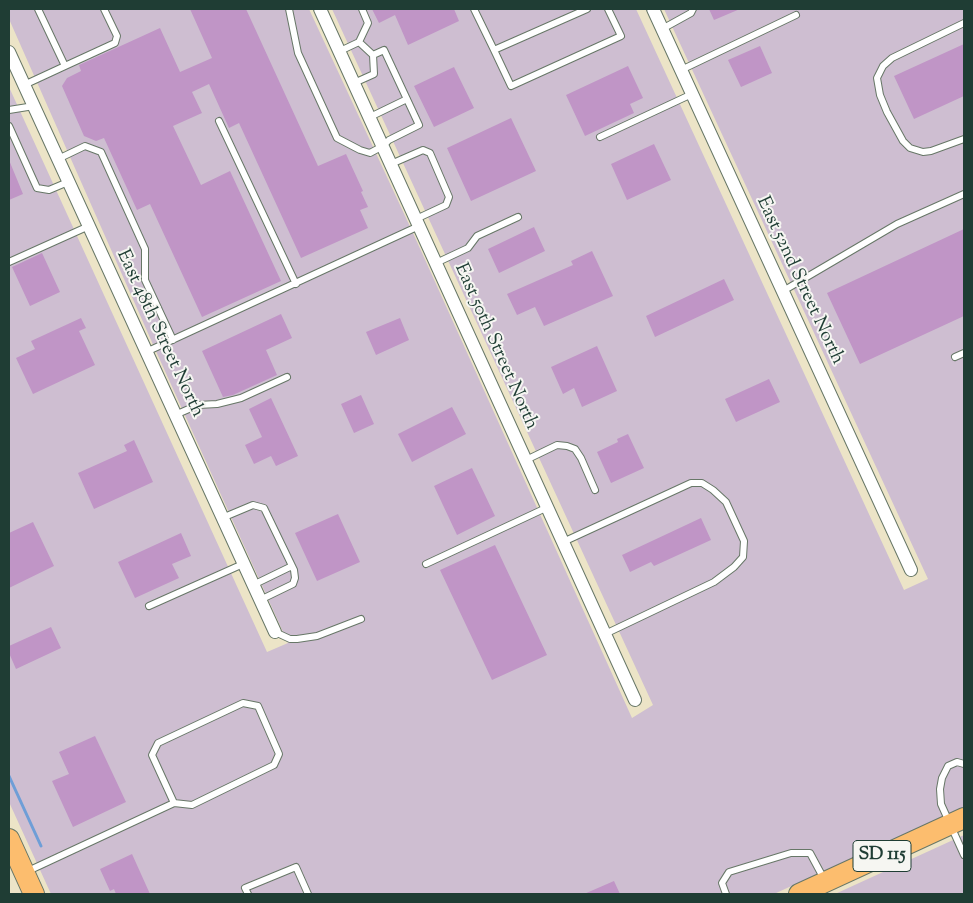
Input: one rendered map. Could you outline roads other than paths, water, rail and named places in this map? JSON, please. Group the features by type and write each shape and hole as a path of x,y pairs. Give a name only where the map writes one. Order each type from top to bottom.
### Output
{"main road":[{"name":"SD 115","path":"799,894 957,821"},
{"path":"9,839 34,894"}],"street":[{"name":"East 50th Street North","path":"320,9 635,700"},
{"name":"East 52nd Street North","path":"653,9 911,570"},
{"name":"East 48th Street North","path":"9,52 275,632"}],"lane":[{"path":"38,9 65,66"},
{"path":"24,85 115,43 117,36 104,9"},
{"path":"289,9 298,54 337,138 370,153 383,146 389,140 419,125 384,50 373,55"},
{"path":"340,51 359,42 368,23 362,9"},
{"path":"474,9 511,86 620,36 608,9"},
{"path":"494,50 587,9"},
{"path":"662,29 691,13 693,9"},
{"path":"681,70 796,16"},
{"path":"964,23 892,58 883,66 877,78 886,112 903,141 910,148 923,152 931,151 964,139"},
{"path":"354,83 374,74 373,55 359,42"},
{"path":"600,137 692,94"},
{"path":"370,116 407,99"},
{"path":"9,110 34,106"},
{"path":"220,121 296,284"},
{"path":"9,126 37,188 49,190 68,182"},
{"path":"58,158 85,146 100,152 145,249 145,280 173,340"},
{"path":"146,352 296,284 418,223 446,205 449,197 430,153 423,150 391,164"},
{"path":"782,291 897,224 964,194"},
{"path":"436,264 468,248 478,236 518,217"},
{"path":"9,262 89,226"},
{"path":"955,357 964,353"},
{"path":"175,415 198,405 217,404 241,398 287,377"},
{"path":"526,460 557,446 567,446 575,449 595,490"},
{"path":"563,542 691,482 702,483 726,502 744,541 743,556 734,567 714,582 605,634"},
{"path":"222,518 253,505 264,508 292,566 295,578 293,584 260,600"},
{"path":"426,564 548,507"},
{"path":"149,606 243,564"},
{"path":"253,584 292,566"},
{"path":"275,632 297,640 317,636 360,619"},
{"path":"24,873 174,803 192,805 274,765 280,754 258,706 243,702 158,743 152,755 174,803"},
{"path":"964,764 957,762 948,766 941,784 941,804 957,821 964,855"},
{"path":"726,894 722,884 729,872 791,853 810,853 826,882"},
{"path":"248,894 245,888 296,867 308,894"}],"waterway":[{"path":"9,776 41,846"}]}
